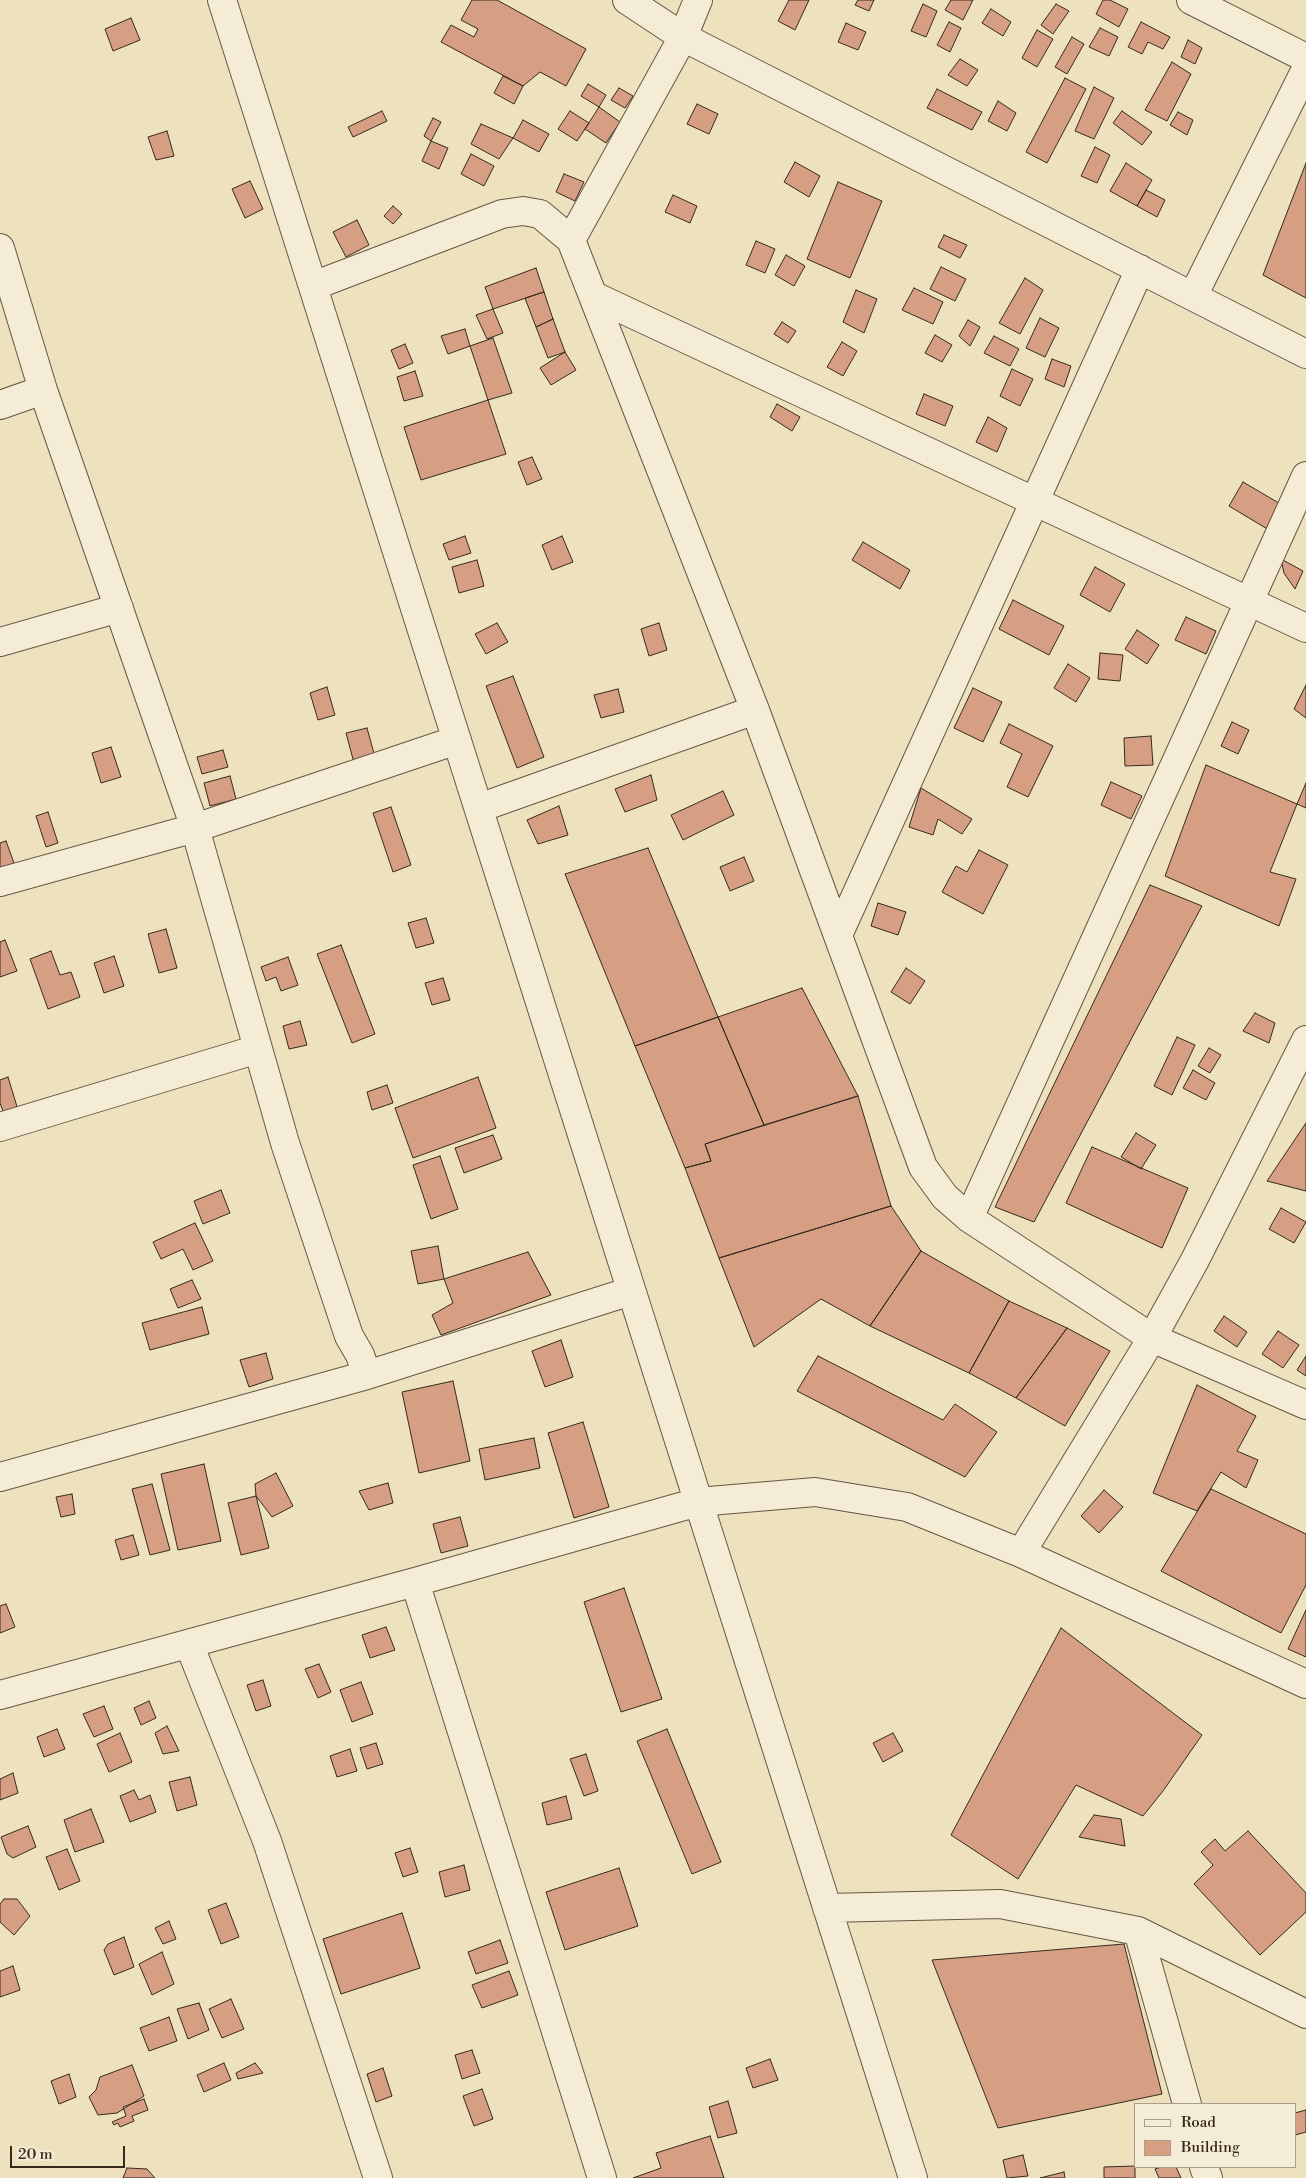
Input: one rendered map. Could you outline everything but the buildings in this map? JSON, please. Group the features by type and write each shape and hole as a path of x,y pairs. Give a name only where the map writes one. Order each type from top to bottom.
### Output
{"street":[{"path":"222,0 913,2178"},
{"path":"627,0 682,36 1306,354"},
{"path":"571,240 682,36 698,0"},
{"path":"1191,0 1306,58"},
{"path":"1193,296 1306,69"},
{"path":"313,286 502,214 523,211 540,214 571,240 755,710 923,1167 945,1197 970,1218 1152,1338 1306,1405"},
{"path":"0,248 43,390 195,828 285,1143 349,1336 360,1355 367,1375"},
{"path":"838,935 1140,269"},
{"path":"594,296 1306,628"},
{"path":"0,405 43,390"},
{"path":"970,1218 1306,476"},
{"path":"0,642 118,608"},
{"path":"479,808 755,710"},
{"path":"0,882 195,828 457,740"},
{"path":"1021,1553 1152,1338 1195,1260 1304,1047"},
{"path":"0,1128 258,1049"},
{"path":"0,1477 367,1375 632,1292"},
{"path":"0,1695 415,1582 698,1502 815,1492 907,1507 1021,1553 1306,1684"},
{"path":"415,1582 602,2178"},
{"path":"189,1644 267,1842 378,2178"},
{"path":"827,1908 1000,1904 1138,1931 1306,2014"},
{"path":"1138,1931 1187,2103"}]}
